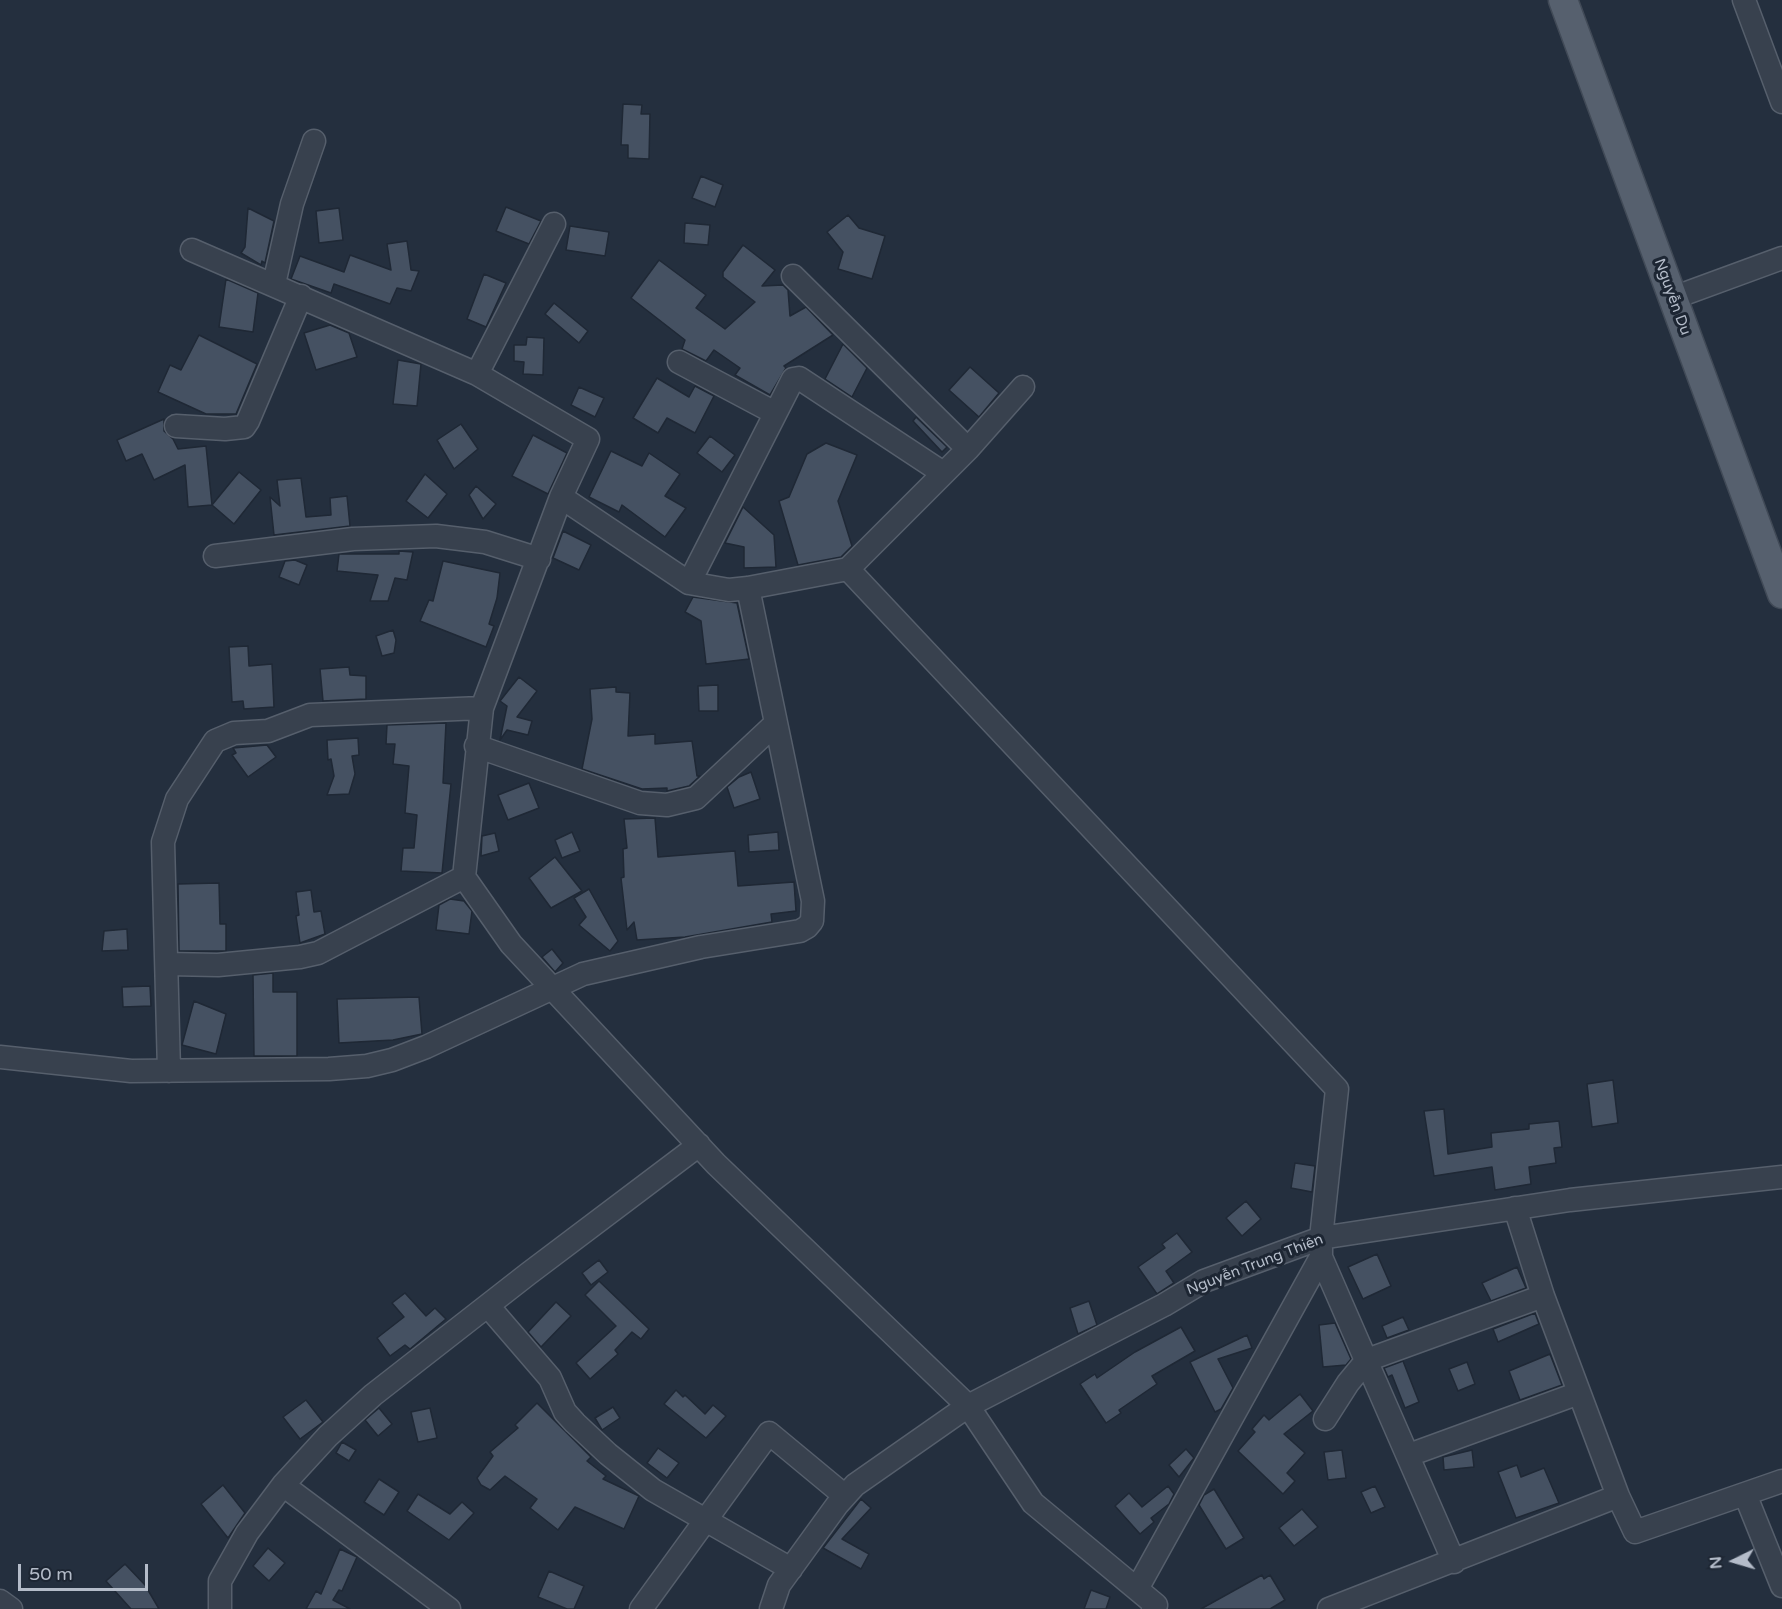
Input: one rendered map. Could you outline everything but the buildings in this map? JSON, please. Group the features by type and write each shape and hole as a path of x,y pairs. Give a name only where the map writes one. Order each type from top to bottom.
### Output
{"main road":[{"name":"Nguyễn Du","path":"1563,0 1782,594"}],"street":[{"path":"1744,0 1782,102"},
{"path":"274,284 292,204 314,141"},
{"path":"477,374 554,224"},
{"path":"192,250 477,374 588,439 561,497 482,708 476,746 464,877 511,945 553,987 699,1146 968,1406 1033,1503 1137,1589 1156,1608"},
{"path":"1673,298 1782,258"},
{"path":"793,276 968,449"},
{"path":"176,426 225,429 243,427 248,421 301,296"},
{"path":"679,362 775,413"},
{"path":"689,583 790,382 799,378 943,473"},
{"path":"561,497 689,583 729,590 848,569 968,449 1023,387"},
{"path":"215,556 353,539 436,536 485,542 539,559"},
{"path":"848,569 1337,1089 1321,1247 1137,1589"},
{"path":"0,1057 131,1071 329,1069 392,1060 426,1047 571,978 701,947 800,931 807,927 812,921 813,901 748,588"},
{"path":"170,1071 163,842 177,799 215,741 234,733 268,731 310,715 482,708"},
{"path":"476,746 629,800 667,805 696,798 775,724"},
{"path":"168,964 218,965 300,957 318,953 464,877"},
{"path":"220,1609 220,1581 247,1533 283,1485 328,1436 373,1395 699,1146"},
{"name":"Nguyễn Trung Thiên","path":"771,1609 780,1585 855,1485 968,1406 1155,1309 1204,1281 1321,1247 1515,1208 1782,1178"},
{"path":"1515,1208 1543,1296 1618,1496 1635,1532 1782,1481"},
{"path":"1321,1247 1454,1562"},
{"path":"1325,1419 1348,1383 1367,1360 1543,1296"},
{"path":"488,1306 550,1378 565,1412 575,1423 653,1490 791,1569"},
{"path":"1409,1455 1579,1393"},
{"path":"641,1609 769,1433 845,1496"},
{"path":"283,1485 449,1609"},
{"path":"1745,1494 1782,1586"},
{"path":"1329,1609 1618,1496"},
{"path":"0,1601 11,1609"}]}
